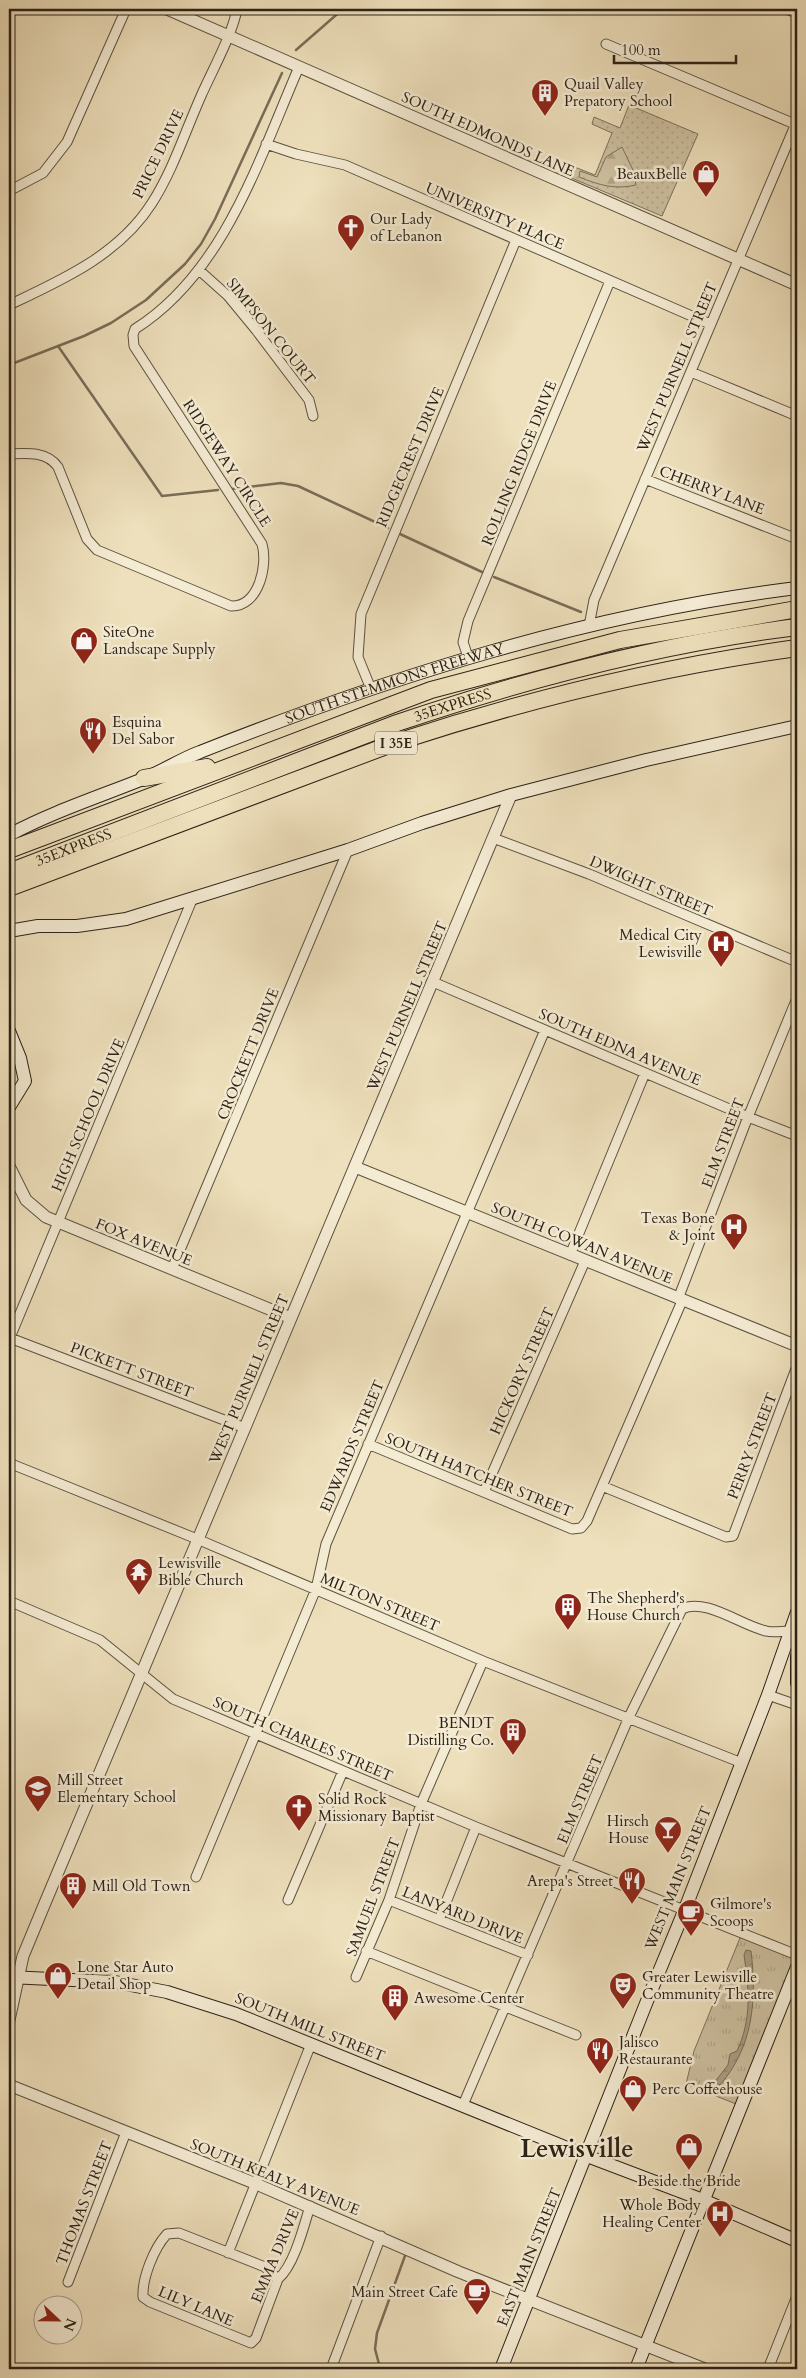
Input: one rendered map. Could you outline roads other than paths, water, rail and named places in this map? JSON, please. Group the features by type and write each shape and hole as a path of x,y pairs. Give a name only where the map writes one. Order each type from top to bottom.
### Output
{"highway":[{"name":"SOUTH STEMMONS FREEWAY","path":"9,850 431,690 620,640 796,609"},
{"name":"35EXPRESS","path":"9,872 397,723 461,702 620,659 695,644 797,628"},
{"name":"I 35E","path":"9,888 397,742 455,723 568,691 627,678 746,655 797,648"},
{"path":"144,778 200,767 224,767"}],"main road":[{"name":"SOUTH STEMMONS FREEWAY","path":"9,834 65,808 144,778 197,753 371,688 468,657 589,626 668,609 797,588"},
{"path":"9,931 38,926 77,926 126,919 348,850 422,823 511,795 646,760 797,726"},
{"path":"9,1031 20,1058 25,1081 14,1092 9,1107"},
{"name":"WEST MAIN STREET","path":"587,2156 648,1996 685,1909 742,1763 797,1612"},
{"path":"797,1656 797,1683"},
{"path":"636,2369 797,1967"},
{"name":"SOUTH MILL STREET","path":"13,1977 115,1982 167,1992 236,2014 587,2156 703,2200 797,2241"},
{"name":"EAST MAIN STREET","path":"501,2369 587,2156"}],"street":[{"path":"9,191 43,173 67,142 126,9"},
{"name":"SOUTH EDMONDS LANE","path":"168,9 797,285"},
{"name":"PRICE DRIVE","path":"9,305 95,260 135,225 151,204 166,178 228,35 237,9"},
{"path":"786,9 797,13"},
{"path":"606,44 797,123"},
{"path":"199,270 212,254 232,220 299,67"},
{"name":"WEST PURNELL STREET","path":"589,626 594,600 797,123"},
{"name":"UNIVERSITY PLACE","path":"266,144 296,154 345,165 710,324"},
{"name":"RIDGECREST DRIVE","path":"371,688 358,657 361,614 516,240"},
{"name":"RIDGEWAY CIRCLE","path":"9,454 45,455 53,460 58,467 87,539 97,550 231,606 245,603 252,596 264,564 262,544 134,346 132,336 135,329 154,314 199,270"},
{"name":"SIMPSON COURT","path":"199,270 228,296 267,344 309,400 313,416"},
{"name":"ROLLING RIDGE DRIVE","path":"468,657 463,642 468,622 610,281"},
{"path":"690,372 797,416"},
{"name":"CHERRY LANE","path":"645,479 797,539"},
{"name":"WEST PURNELL STREET","path":"9,2020 13,1977 24,1956 140,1673 356,1167 511,795"},
{"name":"DWIGHT STREET","path":"493,838 589,874 797,962"},
{"name":"CROCKETT DRIVE","path":"172,1270 348,850"},
{"name":"HIGH SCHOOL DRIVE","path":"9,1339 192,900"},
{"name":"SOUTH EDNA AVENUE","path":"433,982 748,1117 797,1136"},
{"name":"ELM STREET","path":"581,1528 587,1521 680,1300 748,1117 797,998"},
{"name":"EDWARDS STREET","path":"196,1876 316,1590 326,1544 545,1030"},
{"path":"570,1255 645,1073"},
{"name":"FOX AVENUE","path":"9,1166 26,1200 40,1213 58,1223 291,1318"},
{"name":"SOUTH COWAN AVENUE","path":"356,1167 797,1346"},
{"name":"HICKORY STREET","path":"484,1492 585,1261"},
{"name":"PICKETT STREET","path":"9,1339 245,1428"},
{"name":"PERRY STREET","path":"602,1486 726,1537 733,1536 797,1366"},
{"name":"SOUTH HATCHER STREET","path":"368,1444 572,1528 581,1528"},
{"name":"MILTON STREET","path":"9,1463 197,1539 483,1661 742,1763"},
{"name":"SOUTH CHARLES STREET","path":"9,1601 100,1640 131,1663 140,1673 173,1699 476,1827 797,1955"},
{"name":"ELM STREET","path":"463,2105 629,1717 682,1609 689,1605 704,1607 766,1632 789,1631"},
{"name":"SAMUEL STREET","path":"356,1977 389,1900 421,1804 483,1661"},
{"path":"768,1695 797,1705"},
{"path":"288,1900 343,1771"},
{"path":"439,1920 476,1827"},
{"name":"LANYARD DRIVE","path":"389,1900 528,1955"},
{"path":"366,1951 576,2035"},
{"path":"228,2253 254,2183 311,2044"},
{"name":"SOUTH KEALY AVENUE","path":"9,2085 310,2206 459,2272 705,2369"},
{"name":"THOMAS STREET","path":"68,2282 126,2132"},
{"name":"EMMA DRIVE","path":"250,2343 256,2338 278,2279 284,2274 292,2256 310,2206"},
{"name":"LILY LANE","path":"250,2343 150,2302 143,2297 143,2285 161,2240 167,2234 179,2233 265,2267 278,2279"},
{"path":"331,2369 381,2236"},
{"path":"768,2369 797,2296"}],"water":[{"path":"746,1950 751,1951 753,1969 753,2005 750,2022 740,2055 720,2085 714,2083 728,2065 730,2054 737,2051 745,2027 748,2004 744,1955"}],"waterway":[{"path":"296,50 343,9"},
{"path":"9,365 84,336 111,323 146,300 185,264 201,244 215,219 282,73"},
{"path":"58,346 162,496 218,490"},
{"path":"232,489 281,483 298,486 388,528"},
{"path":"400,534 482,572"},
{"path":"494,577 581,612"},
{"path":"388,2369 379,2364 375,2349 377,2333 406,2253"}],"place":[{"name":"Quail Valley Prepatory School","path":"545,117"},
{"name":"BeauxBelle","path":"706,198"},
{"name":"Our Lady of Lebanon","path":"351,252"},
{"name":"SiteOne Landscape Supply","path":"84,665"},
{"name":"Esquina Del Sabor","path":"93,755"},
{"name":"Medical City Lewisville","path":"721,968"},
{"name":"Texas Bone & Joint","path":"734,1251"},
{"name":"Lewisville Bible Church","path":"139,1596"},
{"name":"The Shepherd's House Church","path":"568,1631"},
{"name":"BENDT Distilling Co.","path":"513,1756"},
{"name":"Mill Street Elementary School","path":"38,1813"},
{"name":"Solid Rock Missionary Baptist","path":"299,1832"},
{"name":"Hirsch House","path":"668,1854"},
{"name":"Arepa's Street","path":"632,1905"},
{"name":"Mill Old Town","path":"73,1910"},
{"name":"Gilmore's Scoops","path":"691,1937"},
{"name":"Lone Star Auto Detail Shop","path":"58,2000"},
{"name":"Greater Lewisville Community Theatre","path":"623,2010"},
{"name":"Awesome Center","path":"395,2022"},
{"name":"Jalisco Restaurante","path":"600,2075"},
{"name":"Perc Coffeehouse","path":"633,2113"},
{"name":"Beside the Bride","path":"689,2171"},
{"name":"Whole Body Healing Center","path":"720,2238"},
{"name":"Main Street Cafe","path":"477,2316"}],"district":[{"name":"Lewisville","path":"577,2149"}]}
